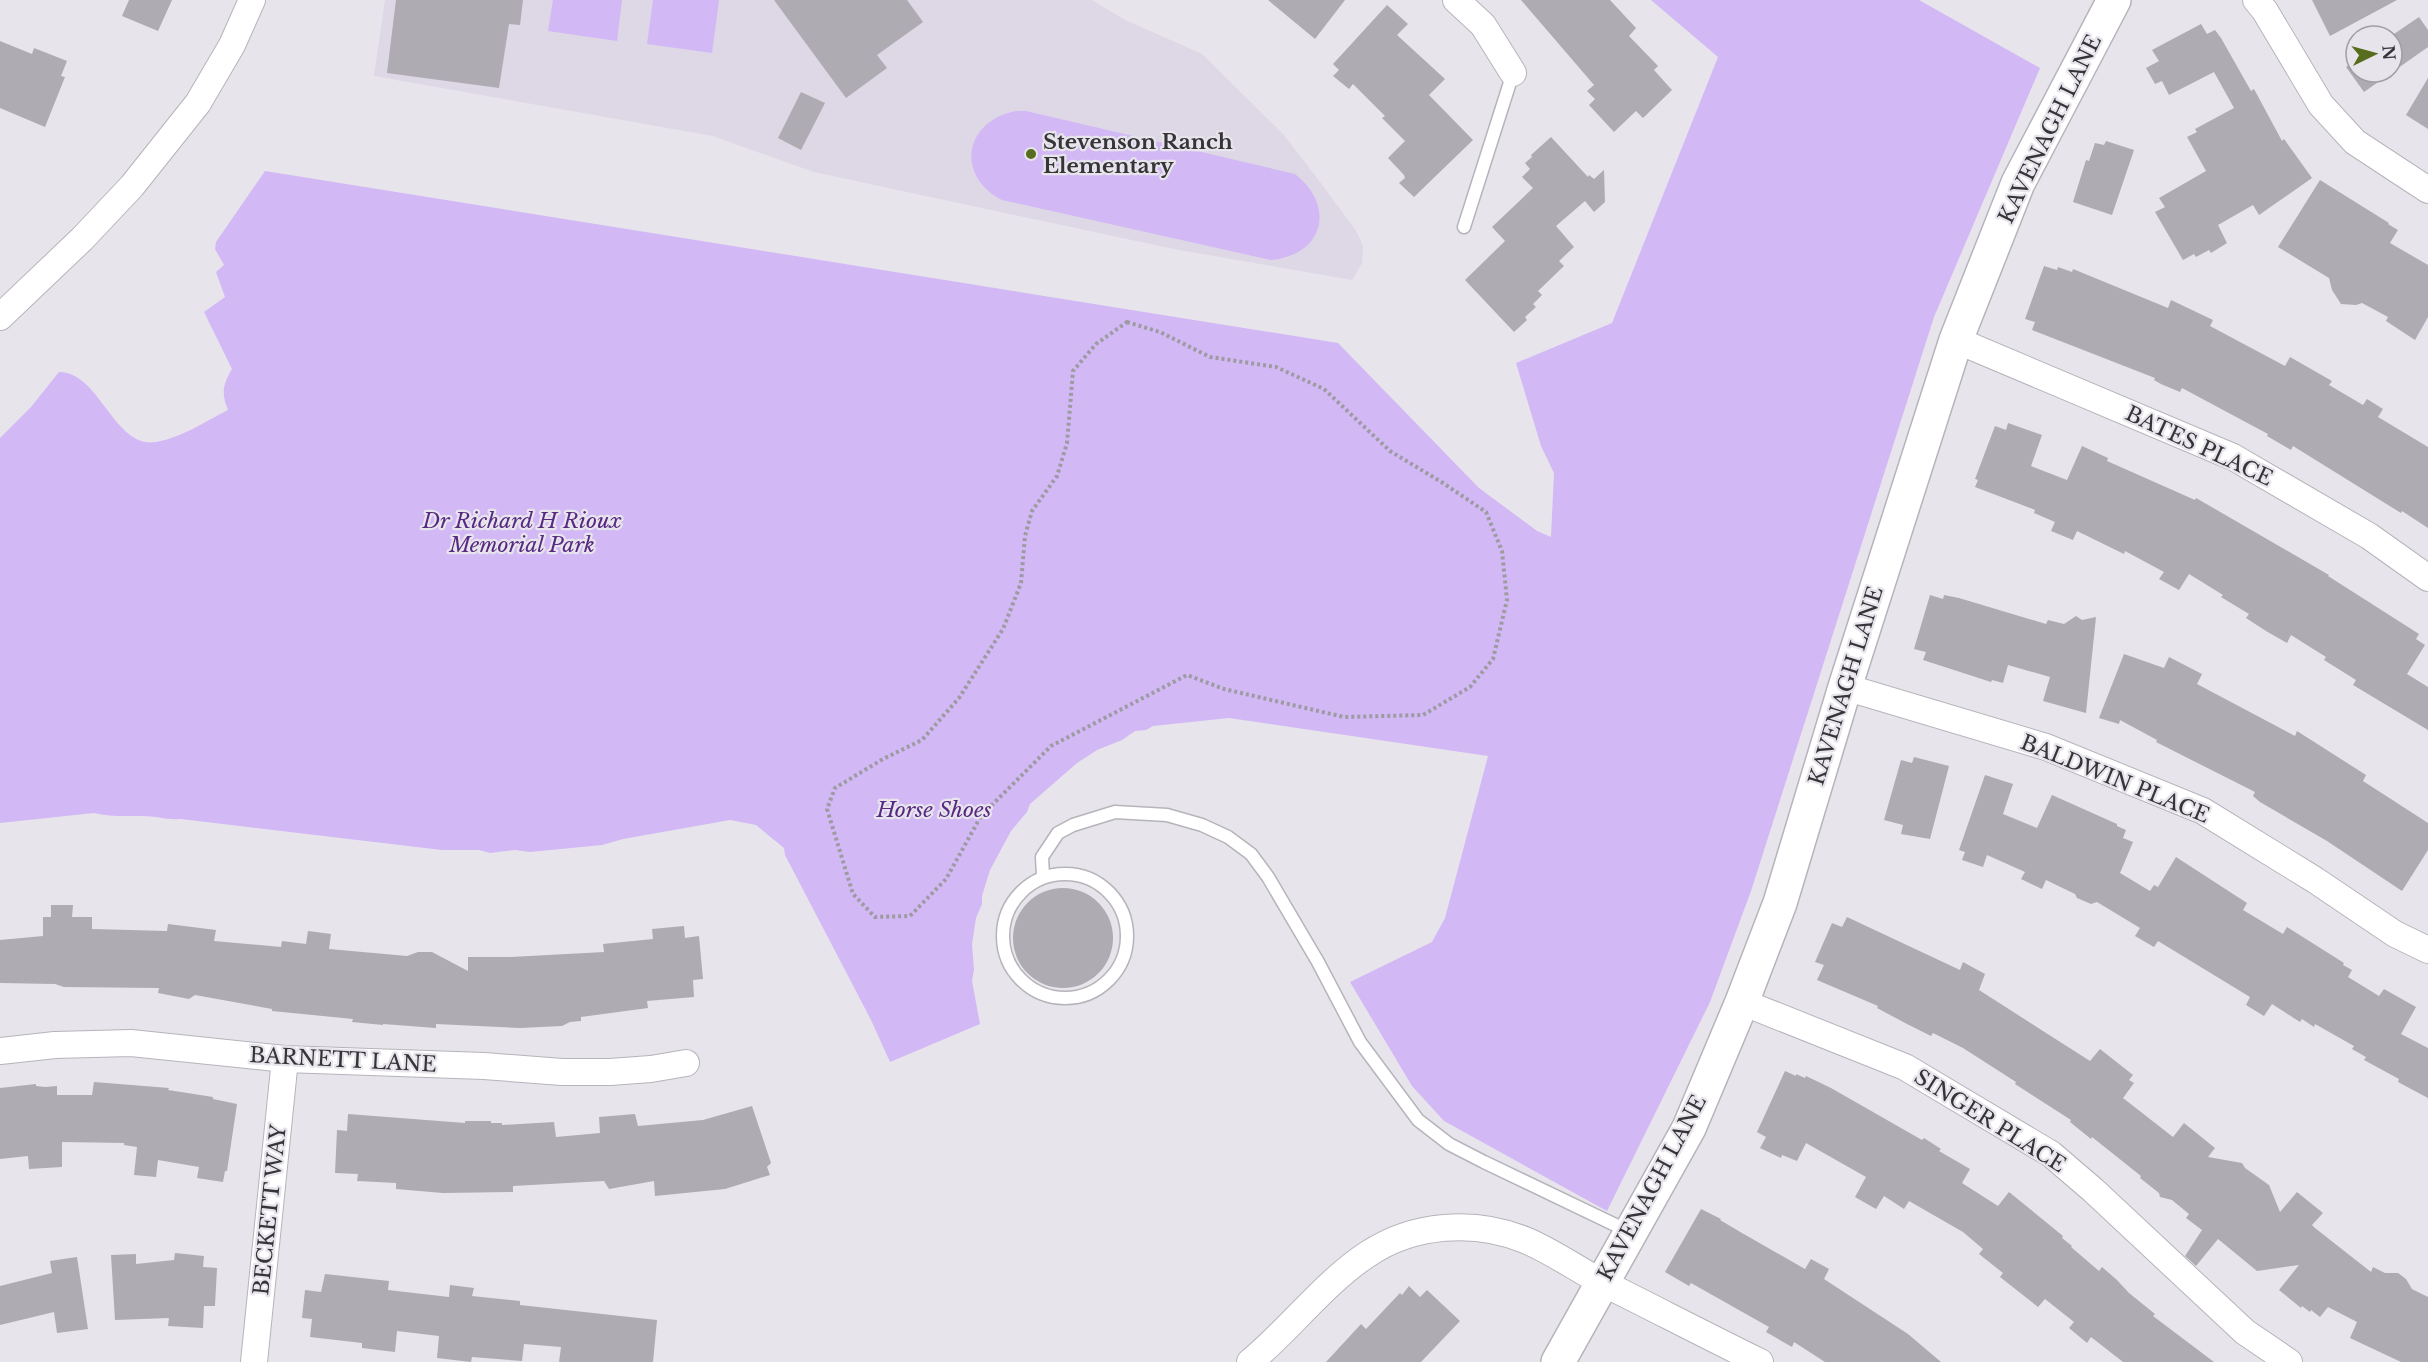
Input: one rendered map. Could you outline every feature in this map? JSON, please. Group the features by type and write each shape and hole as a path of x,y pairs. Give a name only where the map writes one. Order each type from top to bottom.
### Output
{"main road":[{"name":"KAVENAGH LANE","path":"1558,1362 1689,1128 1742,1002 1780,903 1845,687 1956,340 2018,183 2114,0"}],"street":[{"path":"0,317 82,239 132,186 183,122 198,103 232,45 252,0"},
{"path":"1456,0 1483,25 1513,74"},
{"path":"2256,0 2265,11 2321,105 2355,142 2428,190"},
{"name":"BATES PLACE","path":"1956,340 2233,457 2369,536 2428,578"},
{"name":"BALDWIN PLACE","path":"1845,687 2046,747 2203,811 2315,880 2395,934 2428,950"},
{"name":"SINGER PLACE","path":"1742,1002 1905,1067 2051,1154 2093,1190 2245,1332 2289,1362"},
{"name":"BARNETT LANE","path":"0,1051 55,1045 131,1043 285,1059 483,1066 562,1072 620,1071 686,1063"},
{"name":"BECKETT WAY","path":"254,1362 285,1059"},
{"path":"1250,1362 1273,1343 1342,1275 1368,1254 1397,1239 1428,1230 1461,1226 1494,1230 1525,1240 1601,1282 1760,1362"}],"lane":[{"path":"1464,226 1513,74"},
{"path":"1043,876 1042,857 1058,833 1073,825 1115,812 1167,815 1202,825 1228,837 1251,854 1268,877 1318,962 1360,1042 1418,1120 1449,1144 1631,1233"},
{"path":"1071,873 1097,882 1117,901 1127,928 1125,956 1110,980 1087,995 1059,999 1032,990 1012,970 1002,944 1005,916 1019,892 1043,876 1071,873"}],"path":[{"path":"1127,322 1160,332 1210,357 1276,367 1324,389 1390,452 1443,483 1486,512 1503,551 1507,600 1493,659 1470,687 1424,715 1344,717 1224,689 1187,675 1051,746 981,816 946,879 910,916 875,917 853,894 827,809 836,788 883,759 922,740 959,698 1004,629 1021,583 1025,536 1032,510 1057,476 1067,443 1073,371 1096,344 1127,322"}],"shaded area":[{"name":"Stevenson Ranch Elementary","path":"385,0 1092,0 1125,20 1202,54 1283,134 1320,182 1356,231 1363,246 1362,263 1352,280 1174,249 814,172 713,136 374,76"}],"green space":[{"path":"553,0 622,0 617,41 548,31"},
{"path":"653,0 719,0 712,53 647,44"},
{"name":"Dr Richard H Rioux Memorial Park","path":"1651,0 1919,0 2040,68 1934,317 1751,891 1710,1002 1607,1211 1444,1121 1412,1086 1350,982 1432,942 1445,918 1488,756 1229,718 1153,726 1146,730 1135,731 1122,740 1097,750 1077,763 1030,804 1027,812 1011,831 990,870 982,896 982,904 976,918 972,944 974,970 972,981 980,1024 890,1062 871,1020 785,855 784,848 756,825 730,820 623,839 602,845 530,852 515,850 490,853 479,850 442,850 147,816 112,816 94,813 0,823 0,438 31,407 59,372 73,375 86,384 118,423 129,434 141,441 156,442 175,437 228,410 224,399 224,389 232,369 204,312 225,297 216,272 224,265 215,249 216,242 265,171 1338,343 1479,488 1537,531 1551,537 1554,473 1541,446 1516,363 1612,323 1718,57"},
{"path":"1016,111 1026,111 1295,174 1308,187 1316,200 1319,214 1318,227 1313,239 1303,249 1289,256 1271,260 1002,200 987,190 977,177 972,164 972,150 976,137 985,126 999,117"}],"building":[{"path":"129,0 172,0 158,31 122,16"},
{"path":"396,0 523,0 520,25 509,24 499,88 387,73"},
{"path":"774,0 907,0 923,22 877,55 887,68 846,98"},
{"path":"1268,0 1345,0 1315,39"},
{"path":"1521,0 1610,0 1636,28 1629,36 1658,66 1654,70 1672,90 1643,118 1636,111 1614,132 1589,105 1595,99 1587,91 1594,85"},
{"path":"2312,0 2397,0 2352,24 2344,24 2344,28 2330,36"},
{"path":"1387,5 1408,24 1397,35 1445,79 1429,95 1473,140 1414,197 1399,183 1405,178 1404,175 1388,158 1405,141 1382,118 1385,116 1353,84 1349,89 1333,76 1339,70 1333,64"},
{"path":"2419,17 2428,30 2428,47 2404,64 2404,27"},
{"path":"2201,24 2207,34 2215,30 2221,38 2251,91 2254,89 2282,141 2284,139 2312,178 2259,215 2253,205 2218,225 2227,243 2211,253 2209,250 2196,257 2194,254 2183,260 2155,212 2165,207 2159,198 2206,171 2187,137 2197,132 2195,129 2234,108 2214,72 2169,95 2162,81 2155,84 2146,68 2159,61 2152,50"},
{"path":"0,41 32,54 34,48 67,61 61,76 65,77 45,127 0,108"},
{"path":"2428,78 2428,129 2406,115"},
{"path":"2358,84 2375,84 2364,92"},
{"path":"801,92 825,103 801,150 778,138"},
{"path":"1551,137 1588,177 1589,175 1594,179 1604,170 1605,202 1594,212 1585,201 1556,226 1574,247 1559,261 1564,266 1538,291 1542,295 1533,304 1536,307 1525,317 1527,320 1514,332 1465,280 1505,241 1492,227 1533,188 1522,177 1530,169 1525,163"},
{"path":"2106,141 2134,150 2112,215 2073,202 2086,160 2089,161 2095,143 2104,145"},
{"path":"2320,180 2398,230 2390,243 2428,265 2428,317 2415,340 2386,321 2388,317 2362,303 2341,304 2332,290 2329,278 2278,247"},
{"path":"2044,266 2057,270 2058,267 2072,272 2073,269 2168,308 2171,300 2213,320 2210,326 2285,366 2290,357 2332,381 2329,385 2363,405 2367,399 2383,409 2378,417 2428,447 2428,528 2293,446 2291,450 2267,436 2268,434 2182,388 2180,392 2161,384 2154,380 2155,378 2032,330 2035,322 2025,319"},
{"path":"2008,423 2042,435 2031,466 2067,480 2082,446 2108,458 2107,461 2195,500 2196,498 2329,575 2419,634 2416,639 2425,645 2407,674 2428,687 2428,730 2353,685 2356,680 2324,660 2326,657 2291,635 2287,643 2246,618 2249,614 2189,574 2179,590 2159,579 2164,572 2125,551 2124,554 2077,531 2073,540 2051,531 2055,522 2034,513 2035,510 1975,487 1978,480 1975,479 1995,426 2006,430"},
{"path":"1930,595 1943,599 1944,595 1959,598 2046,624 2048,620 2064,624 2076,616 2082,620 2096,617 2086,713 2043,701 2050,677 2008,665 2003,683 1992,680 1991,682 1923,660 1926,652 1914,649"},
{"path":"2124,654 2164,668 2169,657 2202,674 2197,684 2295,736 2297,731 2366,775 2363,781 2428,823 2428,850 2402,891 2327,841 2260,802 2253,796 2255,792 2156,742 2157,740 2120,720 2119,724 2099,718"},
{"path":"1914,757 1949,766 1930,839 1901,834 1903,825 1884,820 1901,760 1912,763"},
{"path":"1985,775 2013,784 2003,814 2037,828 2052,795 2117,824 2126,830 2123,838 2133,842 2120,873 2150,891 2154,885 2158,887 2176,857 2247,903 2243,910 2283,934 2287,927 2344,963 2343,965 2352,970 2348,977 2379,996 2384,989 2416,1007 2401,1034 2428,1048 2428,1098 2364,1060 2366,1057 2352,1049 2354,1046 2315,1024 2314,1027 2302,1019 2300,1022 2272,1004 2264,1016 2246,1005 2250,997 2158,941 2154,947 2135,936 2140,928 2097,902 2091,904 2077,898 2075,894 2046,880 2042,889 2021,879 2025,872 1987,855 1983,867 1962,860 1965,852 1959,850"},
{"path":"1063,888 1091,896 1105,910 1113,938 1105,966 1091,980 1063,988 1035,980 1021,966 1013,938 1021,910 1035,896"},
{"path":"51,905 73,905 72,917 92,917 92,929 167,931 168,924 216,930 214,941 281,947 282,941 306,944 308,931 331,934 329,949 407,956 418,952 432,952 468,971 468,957 604,952 603,944 653,939 652,929 684,926 685,938 699,936 703,979 693,980 694,997 647,1001 648,1008 581,1017 581,1021 570,1022 562,1026 520,1028 436,1024 436,1028 383,1025 352,1022 353,1019 272,1011 272,1009 195,995 189,999 158,993 159,988 64,987 55,984 0,983 0,940 43,936 43,917 51,917"},
{"path":"1847,917 1960,970 1963,962 1985,974 1979,990 2090,1061 2100,1049 2133,1075 2129,1080 2134,1083 2123,1098 2173,1137 2184,1123 2215,1148 2208,1157 2242,1163 2245,1168 2269,1185 2280,1212 2297,1192 2323,1213 2312,1225 2315,1228 2371,1272 2373,1267 2385,1273 2398,1273 2406,1279 2412,1289 2428,1297 2428,1362 2401,1362 2350,1338 2357,1322 2328,1307 2320,1317 2311,1310 2310,1312 2302,1306 2301,1308 2279,1290 2299,1265 2257,1271 2218,1239 2196,1266 2185,1256 2202,1230 2186,1218 2189,1214 2172,1200 2160,1197 2159,1193 2140,1178 2141,1176 2092,1137 2091,1139 2070,1122 2071,1120 1963,1048 1933,1033 1931,1036 1877,1008 1878,1006 1817,980 1824,965 1815,962 1832,923 1842,927"},
{"path":"1785,1071 1796,1076 1796,1074 1805,1078 1806,1076 1831,1088 1922,1140 1924,1138 1941,1149 1939,1151 1970,1169 1962,1183 1998,1206 2009,1192 2063,1236 2062,1238 2071,1247 2099,1271 2102,1267 2155,1314 2153,1316 2214,1362 2123,1362 2091,1337 2087,1343 2069,1328 2074,1322 2045,1299 2038,1307 2000,1277 2003,1273 1979,1254 1983,1249 1963,1232 1909,1201 1904,1209 1884,1196 1876,1209 1855,1197 1866,1177 1806,1143 1797,1161 1782,1155 1781,1158 1760,1148 1766,1137 1757,1132"},
{"path":"94,1082 169,1088 168,1090 213,1097 213,1099 237,1104 227,1171 225,1171 223,1182 197,1178 199,1167 158,1160 156,1177 134,1175 137,1147 124,1145 124,1143 62,1142 62,1167 29,1169 28,1156 0,1159 0,1088 36,1084 36,1086 45,1087 57,1086 57,1095 92,1095"},
{"path":"752,1106 771,1163 767,1167 770,1175 725,1189 655,1196 654,1181 609,1189 604,1181 513,1186 513,1192 443,1193 396,1189 396,1183 357,1181 358,1174 335,1173 337,1130 347,1131 348,1114 465,1123 465,1121 491,1121 491,1123 502,1123 502,1125 554,1122 556,1137 600,1133 599,1117 635,1114 638,1126 703,1120"},
{"path":"1701,1209 1805,1269 1811,1259 1829,1269 1824,1279 1908,1334 1941,1362 1825,1362 1794,1342 1792,1347 1766,1332 1769,1327 1691,1283 1689,1286 1665,1272"},
{"path":"175,1253 204,1256 203,1267 217,1268 215,1306 204,1306 203,1328 168,1326 169,1318 115,1320 111,1255 136,1254 136,1264 174,1260"},
{"path":"77,1257 88,1329 57,1333 54,1312 0,1325 0,1286 52,1273 50,1261"},
{"path":"325,1274 389,1281 388,1290 449,1297 450,1285 474,1288 472,1296 520,1301 520,1305 657,1320 653,1362 559,1362 561,1347 524,1344 522,1361 472,1357 471,1362 437,1358 439,1336 397,1331 395,1352 362,1348 362,1343 310,1337 312,1319 302,1318 305,1290 321,1292"},
{"path":"1409,1286 1420,1297 1427,1290 1460,1321 1421,1362 1326,1362 1361,1324 1366,1329"}],"place":[{"name":"Stevenson Ranch Elementary","path":"1031,154"}],"park label":[{"name":"Horse Shoes","path":"934,810"}]}
